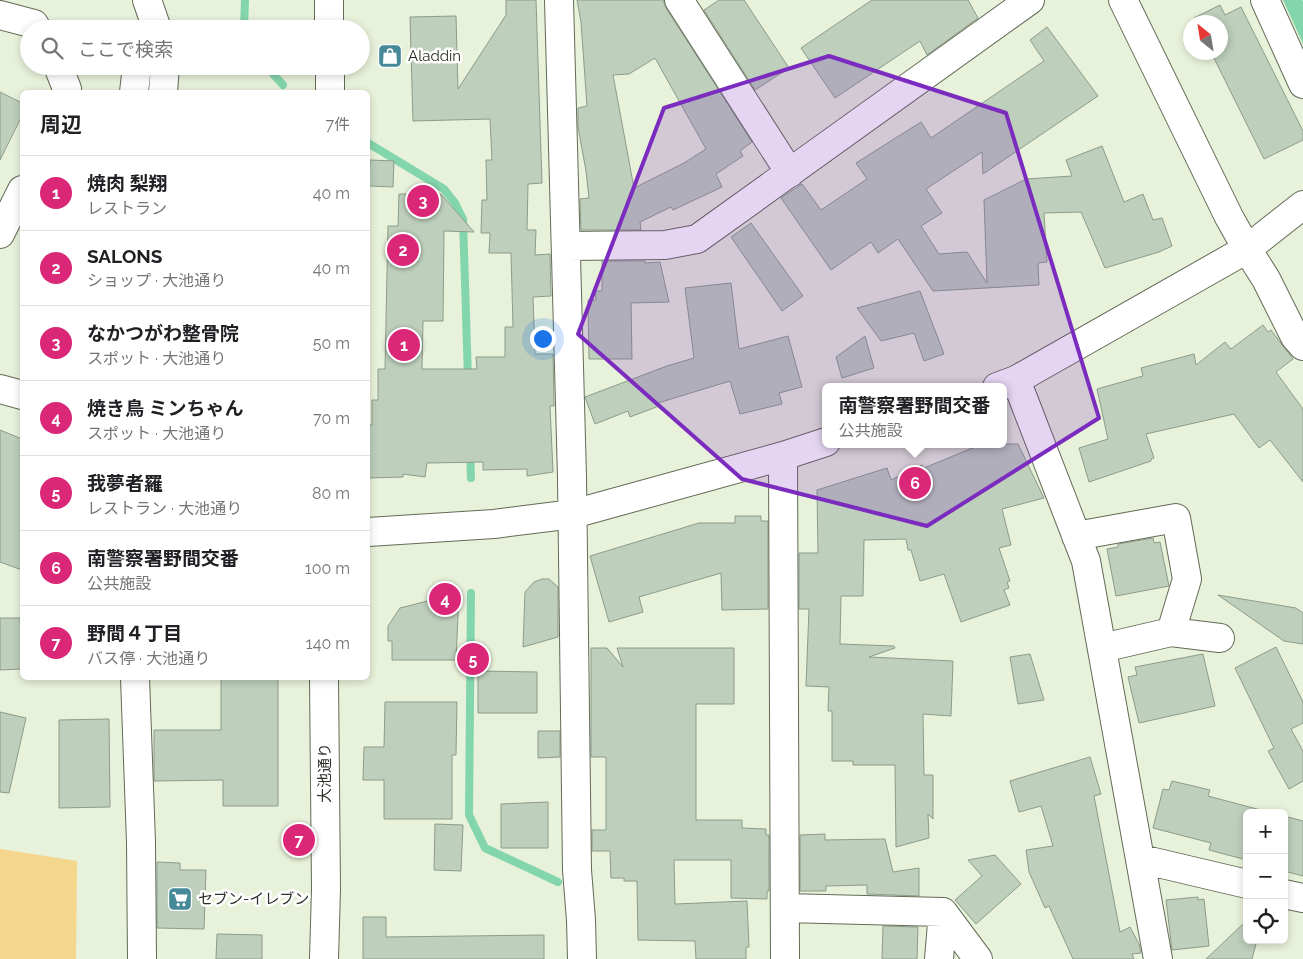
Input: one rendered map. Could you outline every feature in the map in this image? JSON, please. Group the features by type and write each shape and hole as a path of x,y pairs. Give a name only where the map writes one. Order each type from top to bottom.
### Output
{"street":[{"path":"143,20 146,0"},
{"path":"146,0 154,20"},
{"path":"329,0 330,20"},
{"path":"559,0 573,514 577,870 582,959"},
{"path":"678,0 790,173"},
{"path":"566,246 665,246 697,239 1030,0"},
{"path":"1123,0 1229,216 1266,279 1295,337 1303,346"},
{"path":"1264,0 1303,84"},
{"path":"0,15 20,20"},
{"path":"62,75 67,90"},
{"path":"134,90 136,75"},
{"path":"163,90 164,75"},
{"path":"330,75 330,90"},
{"path":"0,234 20,194"},
{"path":"1007,383 1247,249 1303,205"},
{"path":"1007,386 1086,561 1158,959"},
{"path":"0,389 20,394"},
{"path":"370,532 494,524 573,514 783,456 822,443"},
{"path":"783,456 785,959"},
{"path":"1076,536 1176,518 1187,579 1171,632"},
{"path":"1102,648 1171,632 1220,638"},
{"path":"135,680 141,842 142,959"},
{"name":"大池通り","path":"324,680 326,889 324,959"},
{"path":"1140,859 1243,883"},
{"path":"1288,895 1303,898"},
{"path":"785,908 942,912"},
{"path":"939,959 942,912"},
{"path":"942,912 978,959"}],"highlighted area":[{"path":"829,56 1006,113 1099,418 927,526 742,479 578,334 664,108"}],"shaded area":[{"path":"1283,0 1303,1 1303,44"},
{"path":"0,849 77,861 76,959 0,959"}],"building":[{"path":"506,0 536,0 542,183 528,184 527,230 536,230 535,255 550,254 551,296 533,297 535,354 553,354 554,406 550,406 553,472 527,476 527,469 483,470 483,462 427,463 425,477 403,474 403,477 370,478 372,400 378,400 378,369 385,369 388,226 398,226 399,194 441,194 474,232 444,231 443,321 423,321 422,369 477,369 476,357 505,357 505,327 513,327 511,253 489,253 490,233 481,233 482,200 487,200 486,160 492,160 490,119 413,121 410,17 456,16 458,89 506,15"},
{"path":"577,0 663,0 666,8 752,142 740,151 743,156 716,174 722,187 673,210 671,207 640,222 641,230 581,230 580,199 589,198 578,127 578,108 587,106 581,22","holes":["655,58 706,149 684,163 634,188 613,75 629,74"]},
{"path":"719,0 744,0 789,68 755,90 704,10"},
{"path":"872,0 968,0 978,18 927,55 920,41 835,98 801,48"},
{"path":"1220,5 1225,15 1200,15"},
{"path":"1241,7 1303,131 1303,140 1264,159 1215,60 1228,60 1228,15 1225,15"},
{"path":"1047,27 1098,96 983,174 982,152 926,189 942,213 921,226 939,254 967,252 987,283 984,200 1026,179 1072,176 1066,160 1102,146 1124,202 1143,194 1153,220 1162,218 1172,246 1159,252 1105,268 1081,212 1044,213 1047,262 1038,263 1039,285 933,291 898,239 878,253 871,242 831,270 781,198 802,184 821,210 867,179 856,163 921,122 931,138 1044,61 1030,40"},
{"path":"0,92 20,102 20,120 0,160"},
{"path":"370,160 394,161 393,187 370,186"},
{"path":"751,223 803,296 782,311 731,237"},
{"path":"602,261 660,262 669,302 631,303 632,359 589,359 588,300 596,300 595,291 602,291"},
{"path":"731,283 739,349 788,336 802,387 779,393 782,404 740,414 730,381 658,403 659,406 630,417 628,411 595,424 585,397 667,366 694,358 685,288"},
{"path":"920,291 944,354 924,361 914,333 881,341 857,308"},
{"path":"1263,325 1268,332 1271,330 1293,359 1276,372 1303,409 1303,482 1270,440 1259,448 1234,414 1146,434 1154,458 1151,461 1089,482 1079,448 1108,439 1097,389 1143,376 1141,368 1194,354 1196,365 1225,342 1231,349"},
{"path":"865,336 874,368 842,378 836,357"},
{"path":"0,430 20,438 20,569 0,562"},
{"path":"1007,444 1018,444 1044,498 1002,509 1011,545 999,548 1010,581 1007,582 1009,588 1004,590 1010,605 961,622 944,574 920,581 911,550 908,550 906,539 864,540 863,596 841,596 840,644 894,646 895,648 869,657 953,661 951,716 923,714 924,775 933,775 933,819 928,814 929,838 896,847 895,765 853,765 853,761 832,761 832,711 828,711 829,687 806,686 809,609 799,609 799,553 818,553 817,490 887,468 891,480 922,465 924,468 972,448 1007,448"},
{"path":"735,516 761,516 761,521 768,521 768,609 722,610 721,573 639,597 643,612 609,622 590,556 699,523 735,523"},
{"path":"1153,538 1154,543 1160,542 1169,586 1116,596 1107,549 1118,547 1118,544"},
{"path":"549,579 558,587 558,637 523,647 525,592 534,582"},
{"path":"459,593 456,660 392,660 392,641 388,641 388,626 400,608"},
{"path":"1218,595 1296,608 1303,613 1303,644 1284,641"},
{"path":"0,618 20,618 20,669 0,670"},
{"path":"1276,647 1303,702 1303,723 1291,729 1303,751 1303,781 1289,789 1268,751 1274,748 1235,668"},
{"path":"591,648 607,648 623,667 617,648 734,648 734,704 696,704 696,820 742,820 742,828 766,829 766,835 769,835 769,891 767,891 767,899 731,898 731,860 674,860 675,904 747,901 749,947 746,947 746,959 696,959 695,941 638,940 637,881 611,878 610,851 592,851 592,830 606,830 606,757 591,757"},
{"path":"1030,654 1044,700 1018,704 1010,657"},
{"path":"1203,654 1215,706 1139,723 1128,677 1137,675 1135,667"},
{"path":"478,671 537,672 537,713 478,713"},
{"path":"221,680 278,680 278,806 223,806 223,780 154,781 154,730 221,730"},
{"path":"385,702 457,702 456,755 452,755 452,819 384,819 384,780 363,780 364,747 384,747"},
{"path":"0,712 26,718 9,793 0,792"},
{"path":"109,719 110,807 59,808 59,720"},
{"path":"538,731 560,731 560,757 538,758"},
{"path":"1090,757 1101,794 1094,796 1120,932 1130,927 1139,944 1141,953 1132,954 1134,959 1073,959 1049,906 1045,908 1029,872 1026,850 1053,846 1041,806 1019,812 1010,781"},
{"path":"1172,781 1210,790 1208,796 1257,809 1243,809 1243,859 1209,850 1211,843 1153,828 1163,789 1169,790"},
{"path":"548,802 548,848 501,848 501,804"},
{"path":"1288,817 1303,821 1303,876 1288,872"},
{"path":"435,824 463,825 461,871 434,870"},
{"path":"825,834 825,840 885,839 893,872 919,868 919,896 867,894 867,885 826,886 826,891 800,891 800,835"},
{"path":"995,855 1021,884 976,924 955,900 982,876 968,860"},
{"name":"セブン-イレブン","path":"157,862 180,863 180,870 206,870 204,929 157,928"},
{"path":"1198,897 1198,900 1204,899 1209,946 1172,950 1166,900"},
{"path":"363,917 386,917 386,937 544,935 544,959 363,959"},
{"path":"1243,924 1243,944 1256,944 1252,959 1206,959"},
{"path":"883,926 918,927 917,959 882,959"},
{"path":"217,934 262,935 262,959 216,959"}],"waterway":[{"path":"244,20 245,0"},
{"path":"274,75 283,85"},
{"path":"370,144 444,189 455,203 463,219 468,379"},
{"path":"470,453 471,478"},
{"path":"471,593 469,815 485,848 558,882"}],"place":[{"name":"Aladdin","path":"390,56"},
{"name":"なかつがわ整骨院","path":"423,201"},
{"name":"SALONS","path":"403,250"},
{"name":"焼肉 梨翔","path":"404,345"},
{"name":"南警察署野間交番","path":"915,483"},
{"name":"焼き鳥 ミンちゃん","path":"445,599"},
{"name":"我夢者羅","path":"473,659"},
{"name":"野間４丁目","path":"299,840"},
{"name":"セブン-イレブン","path":"180,899"}]}
